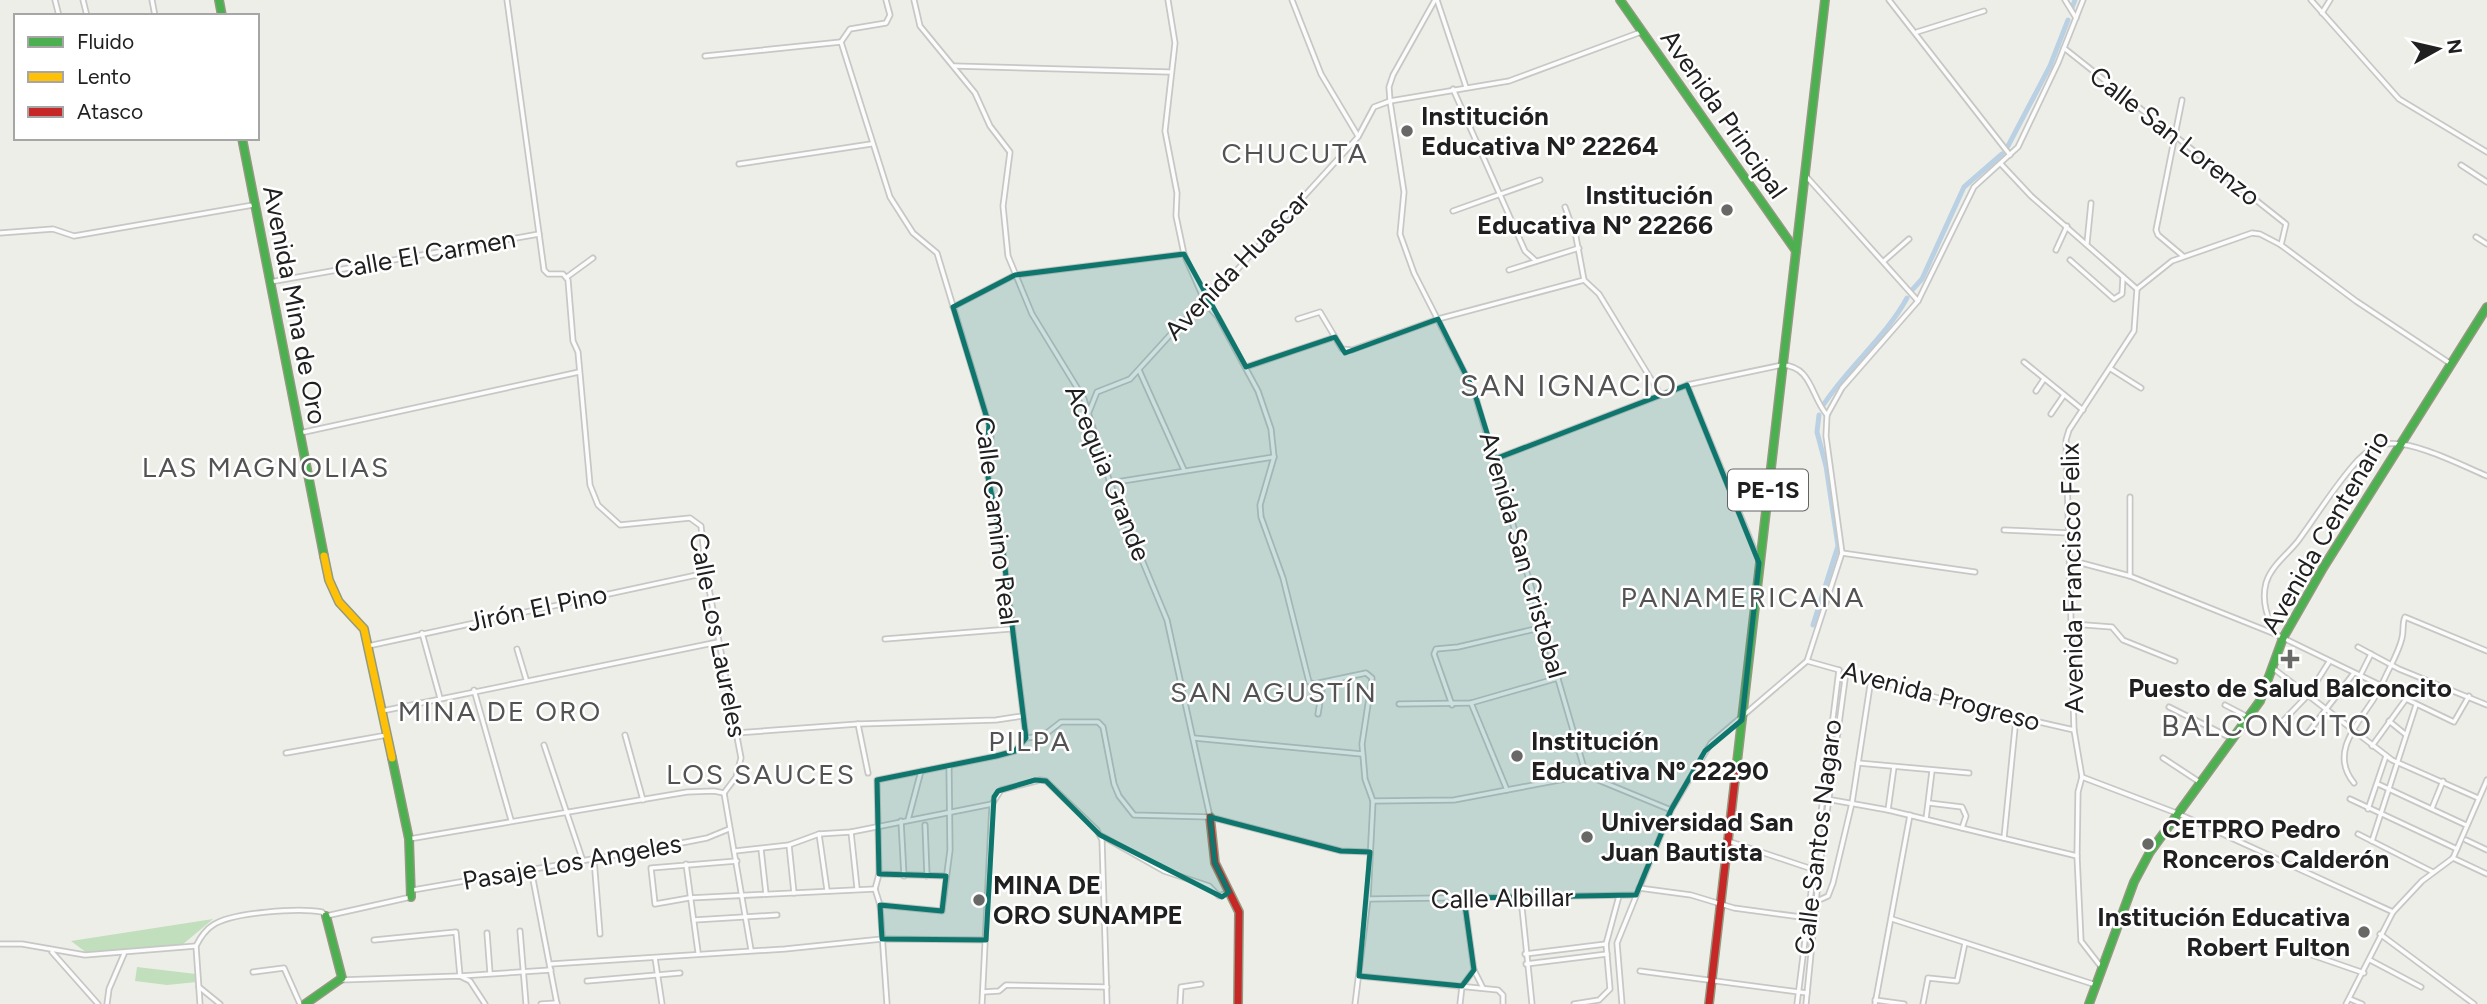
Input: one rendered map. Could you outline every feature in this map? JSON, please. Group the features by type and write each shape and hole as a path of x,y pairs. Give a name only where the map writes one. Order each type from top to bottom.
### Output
{"main road":[{"name":"Avenida Principal","path":"1620,0 1796,251"},
{"name":"PE-1S","path":"1709,1004 1825,0"},
{"name":"Avenida Mina de Oro","path":"242,140 328,580 339,602 364,629 409,839 412,893"},
{"name":"Avenida Centenario","path":"2089,1004 2134,882 2150,852 2266,690 2274,669 2279,636 2487,307"},
{"path":"1210,817 1215,863 1239,912 1238,1004"},
{"path":"302,1004 340,980 341,968 326,916"}],"street":[{"path":"507,0 544,272 566,276 593,258"},
{"path":"705,56 841,42 850,29 886,23 890,15 886,0"},
{"name":"Acequia Grande","path":"914,0 920,26 933,46 954,66 975,93 990,126 1010,152 1003,206 1005,243 1032,314 1084,399 1110,483 1167,620 1210,817"},
{"path":"1168,0 1175,43 1165,131 1176,185 1175,216 1184,254 1206,304 1219,317 1246,367 1258,391 1271,429 1274,457 1260,505 1261,517 1283,578 1303,662 1311,684 1366,673 1372,678 1362,754 1364,779 1373,801 1368,899 1355,1004"},
{"path":"1293,0 1321,74 1358,136"},
{"path":"1436,0 1466,88"},
{"path":"1436,0 1390,82 1390,101 1520,78 1641,32"},
{"path":"1889,0 1917,32 2010,155"},
{"path":"2065,0 2076,18"},
{"path":"1622,1004 1617,943 1671,810 1705,751 1807,662 1842,553 1826,436 1827,415 1842,388 1918,301 1974,187 2010,155 2026,131 2083,0"},
{"path":"2311,0 2399,99 2487,152"},
{"path":"2322,13 2330,0"},
{"path":"1917,32 1984,11"},
{"name":"Calle Camino Real","path":"841,42 871,144 891,197 913,233 937,253 989,425 986,467 1003,552 1010,629 1026,738"},
{"name":"Calle San Lorenzo","path":"2064,48 2286,223 2281,245"},
{"path":"954,66 1170,72"},
{"path":"1453,89 1525,251 1536,261"},
{"path":"2182,100 2157,233 2183,256"},
{"name":"Avenida Huascar","path":"1089,412 1102,387 1130,379 1181,323 1206,304 1358,136 1374,107 1390,101"},
{"name":"Avenida San Cristobal","path":"1390,101 1404,192 1399,229 1415,272 1474,391 1586,775"},
{"path":"739,164 871,144"},
{"path":"2001,164 2137,289 2183,256 2255,233 2281,245 2356,302 2451,364"},
{"path":"2461,164 2487,182"},
{"path":"1805,174 1918,301"},
{"path":"1453,211 1540,180"},
{"path":"2087,243 2091,203"},
{"path":"0,233 53,229 74,236 253,205"},
{"path":"1565,207 1579,248 1584,280 1599,294 1660,394"},
{"path":"2056,250 2067,226"},
{"name":"Calle El Carmen","path":"270,282 539,234"},
{"path":"2476,237 2487,244"},
{"path":"1884,261 1909,239"},
{"path":"1509,270 1579,248"},
{"path":"953,307 1015,275 1184,254"},
{"path":"2070,260 2115,299 2122,293 2123,276"},
{"name":"Calle Los Laureles","path":"566,276 594,499 620,525 695,519 701,526 706,573 741,763 724,793"},
{"path":"1298,318 1320,312 1342,349 1352,350 1438,319 1584,280"},
{"name":"Avenida Francisco Felix","path":"2102,968 2081,944 2077,856 2078,792 2082,777 2074,730 2066,440 2134,331 2137,289"},
{"path":"1246,367 1335,337"},
{"path":"2024,362 2083,411"},
{"path":"1495,459 1687,385 1782,365 1791,365 1804,373 1827,415"},
{"path":"2111,369 2141,388"},
{"path":"1139,370 1184,470"},
{"path":"300,433 579,372"},
{"path":"2036,391 2045,379"},
{"path":"1687,385 1759,563"},
{"path":"2052,414 2064,395"},
{"path":"2279,636 2264,606 2270,572 2297,543 2333,490 2360,458 2375,447 2400,445 2446,459 2487,476"},
{"path":"1110,483 1274,457"},
{"path":"2130,497 2130,576"},
{"path":"2004,530 2070,533"},
{"path":"1842,553 1975,572"},
{"path":"2070,560 2130,576 2279,636 2382,686"},
{"name":"Jirón El Pino","path":"368,646 706,573"},
{"path":"2354,783 2348,776 2345,756 2352,729 2382,686 2389,664 2402,639 2404,618 2412,618 2487,651"},
{"path":"2072,624 2112,627 2123,640 2175,661"},
{"path":"1452,705 1434,654 1436,649 1458,647 1544,627"},
{"path":"885,639 1010,629"},
{"path":"422,634 440,698"},
{"path":"382,711 526,679 718,642"},
{"path":"2358,647 2389,664 2487,705"},
{"path":"517,649 526,679"},
{"path":"2360,677 2371,654"},
{"name":"Avenida Progreso","path":"1807,662 2016,718 2074,730"},
{"path":"2283,721 2308,695 2329,662"},
{"path":"2274,669 2372,747 2397,763 2478,798"},
{"name":"Calle Santos Nagaro","path":"1797,1004 1839,670"},
{"name":"Calle Santos Nagaro","path":"1806,1004 1828,799 1846,672"},
{"path":"2307,734 2354,673"},
{"path":"1399,704 1471,703 1558,678"},
{"path":"1817,901 1829,896 1852,803 1871,679"},
{"path":"1318,714 1323,683"},
{"path":"474,690 511,820"},
{"path":"2372,747 2406,699 2454,722 2469,696"},
{"path":"1471,703 1507,790"},
{"path":"2225,705 2248,717"},
{"path":"2372,841 2382,817 2405,734 2416,705"},
{"path":"2169,707 2231,738"},
{"path":"736,733 858,724 996,720 1022,716"},
{"path":"2004,838 2016,718"},
{"path":"2389,721 2405,734"},
{"path":"887,1004 880,905 875,889 879,874 877,780 1015,751 1026,738 1043,736 1061,722 1098,722 1103,727 1119,796 1134,815 1210,817 1341,850 1370,852"},
{"path":"858,724 868,773"},
{"path":"286,753 387,735"},
{"path":"625,735 643,800"},
{"path":"1194,738 1362,754"},
{"path":"544,745 569,812 583,861"},
{"path":"2368,809 2386,756"},
{"path":"2163,758 2201,783"},
{"path":"1858,763 1969,773"},
{"path":"880,905 941,911 946,876 949,876 949,767"},
{"path":"1888,810 1894,767"},
{"path":"908,820 921,771"},
{"path":"1926,819 1932,771"},
{"path":"1373,801 1454,800 1586,775 1671,810"},
{"path":"2082,777 2088,782 2179,814 2393,912"},
{"path":"982,1004 992,804 1001,790 1040,780 1046,781 1100,835 1164,871 1209,886 1219,896 1229,892"},
{"path":"2346,1004 2393,912 2433,872 2453,858 2487,780"},
{"path":"2432,808 2443,781"},
{"path":"2378,785 2466,825"},
{"path":"409,839 687,792 714,790 724,793 751,950"},
{"path":"1821,798 1888,810 2077,856"},
{"path":"2350,799 2382,817 2457,849"},
{"path":"1929,803 1962,807 1966,816 1962,828"},
{"path":"735,851 789,845 819,834 851,832 992,804"},
{"path":"1904,1004 1875,1002 1910,815"},
{"path":"901,821 904,876"},
{"path":"925,825 927,876"},
{"name":"Pasaje Los Angeles","path":"326,916 412,893 707,838 729,830"},
{"path":"851,832 857,888"},
{"path":"819,834 827,890"},
{"path":"2358,834 2433,872"},
{"path":"1100,835 1105,862 1107,1004"},
{"path":"2466,840 2487,850"},
{"path":"1728,841 1812,869"},
{"path":"789,845 794,893"},
{"path":"761,849 766,894"},
{"path":"2453,858 2487,874"},
{"path":"594,859 600,934"},
{"path":"737,861 651,868 654,904 690,898 875,889"},
{"path":"687,864 698,953"},
{"path":"531,869 557,1003 541,1004"},
{"path":"879,874 946,876"},
{"path":"1638,888 1721,903 1734,908 1816,919"},
{"name":"Calle Albillar","path":"1368,899 1636,895"},
{"path":"1573,1004 1600,1000 1610,989 1606,944 1619,896"},
{"path":"1464,898 1474,971 1483,988"},
{"path":"1521,898 1532,1004"},
{"path":"200,1004 196,946 201,936 221,921 285,911 310,910 322,912 326,916"},
{"path":"694,920 777,915"},
{"path":"1892,919 2096,985"},
{"path":"520,931 526,1004"},
{"path":"374,940 456,932 460,976"},
{"path":"487,933 490,974"},
{"path":"2380,934 2473,1004"},
{"path":"340,980 522,972 698,953 882,939 986,940"},
{"path":"1923,1004 1928,978 1957,981 1965,943"},
{"path":"0,944 22,944 85,955 124,954 196,946"},
{"path":"1525,954 1606,944"},
{"path":"50,950 98,1004"},
{"path":"107,1004 114,974 124,954"},
{"path":"1526,964 1606,954"},
{"path":"2309,954 2364,973"},
{"path":"655,958 662,1004"},
{"path":"2370,960 2421,987"},
{"path":"253,972 284,968 302,1004"},
{"path":"1460,1004 1462,986 1474,971"},
{"path":"1640,971 1807,993"},
{"path":"587,981 680,973"},
{"path":"460,976 470,981 485,1004"},
{"path":"1359,976 1483,988 1501,992 1503,1004"},
{"path":"1180,1004 1181,987 1201,984"},
{"path":"983,992 999,991 1006,985 1107,987"},
{"path":"199,987 220,1004"},
{"path":"2350,999 2362,1004"}],"highlighted area":[{"path":"1184,254 1246,367 1335,337 1345,353 1438,319 1474,391 1495,459 1687,385 1759,563 1742,720 1705,751 1671,810 1636,895 1464,898 1474,970 1462,986 1359,976 1370,852 1341,851 1210,817 1215,863 1229,892 1222,897 1100,835 1046,781 1035,780 998,791 994,797 986,940 882,939 880,905 942,911 946,876 879,874 877,780 1015,751 1026,738 1003,552 986,467 989,425 953,307 1015,275"}],"green space":[{"path":"213,919 182,945 87,953 71,941"},
{"path":"137,967 196,974 197,982 167,985 135,981"}],"waterway":[{"path":"2071,10 2075,0"},
{"path":"2008,146 2050,66 2068,20"},
{"path":"1913,289 1922,279 1964,187 2002,154"},
{"path":"1824,404 1888,326 1907,298"},
{"path":"1813,625 1838,546 1826,466 1817,432 1819,415"}],"traffic: fast":[{"path":"219,0 222,14"},
{"path":"1620,0 1796,251"},
{"path":"1736,771 1825,0"},
{"path":"242,140 324,556"},
{"path":"2089,1004 2134,882 2150,852 2260,701 2283,638 2323,568 2487,307"},
{"path":"392,758 409,839 411,897"},
{"path":"305,1004 342,978 326,916"}],"traffic: slow":[{"path":"324,556 329,580 339,602 364,629 392,758"}],"traffic: jam":[{"path":"1709,1004 1736,771"},
{"path":"1210,817 1215,863 1239,912 1238,1004"}],"place":[{"name":"Institución Educativa Nº 22264","path":"1407,131"},
{"name":"Institución Educativa Nº 22266","path":"1727,210"},
{"name":"Puesto de Salud Balconcito","path":"2290,659"},
{"name":"Institución Educativa Nº 22290","path":"1517,756"},
{"name":"Universidad San Juan Bautista","path":"1587,837"},
{"name":"CETPRO Pedro Ronceros Calderón","path":"2148,844"},
{"name":"MINA DE ORO SUNAMPE","path":"979,900"},
{"name":"Institución Educativa Robert Fulton","path":"2364,932"}],"district":[{"name":"CHUCUTA","path":"1295,153"},
{"name":"SAN IGNACIO","path":"1569,386"},
{"name":"LAS MAGNOLIAS","path":"266,467"},
{"name":"PANAMERICANA","path":"1743,597"},
{"name":"SAN AGUSTÍN","path":"1274,692"},
{"name":"MINA DE ORO","path":"500,711"},
{"name":"BALCONCITO","path":"2267,726"},
{"name":"PILPA","path":"1030,741"},
{"name":"LOS SAUCES","path":"761,774"}]}
